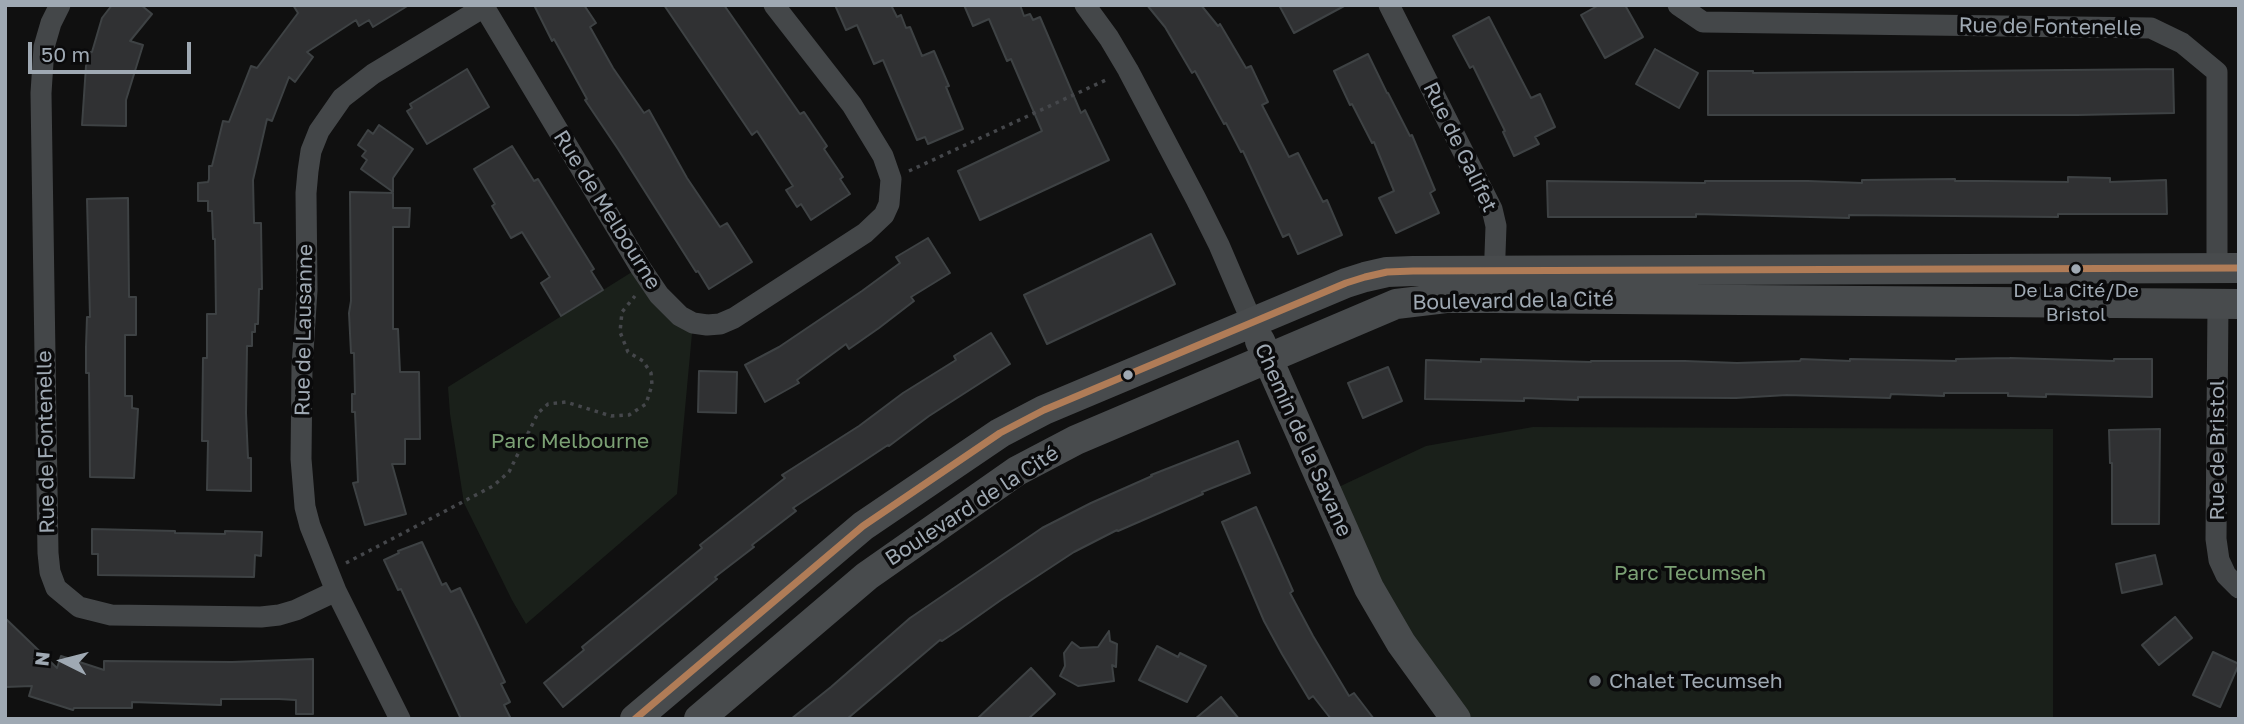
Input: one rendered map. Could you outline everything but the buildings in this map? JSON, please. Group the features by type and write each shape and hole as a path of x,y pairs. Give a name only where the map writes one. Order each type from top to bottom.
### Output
{"street":[{"name":"Rue de Fontenelle","path":"60,5 44,47 41,93 48,553 50,572 56,588 79,607 111,615 261,617 296,610 332,582"},
{"path":"774,5 852,104 883,156 891,179"},
{"name":"Chemin de la Savane","path":"1085,5 1128,70 1219,245 1369,588 1401,643 1456,719"},
{"name":"Rue de Galifet","path":"1389,5 1492,209 1496,226 1494,284"},
{"name":"Rue de Fontenelle","path":"1678,5 1703,22 2151,28 2182,43 2217,72 2228,268"},
{"name":"Rue de Lausanne","path":"400,719 332,582 305,507 302,469 302,367 307,290 306,193 312,151 319,131 342,98 357,85 483,6"},
{"name":"Rue de Melbourne","path":"483,6 651,284 680,316 693,323 720,324 734,318 876,224 889,204 891,179"},
{"path":"2228,268 2228,304"},
{"name":"Boulevard de la Cité","path":"699,719 867,576 1017,471 1076,440 1396,304 1446,298 1494,284 2228,268"},
{"name":"Boulevard de la Cité","path":"635,719 854,533 1000,433 1044,410 1365,276 1387,272 1494,284 2228,304"},
{"name":"Rue de Bristol","path":"2228,304 2216,539 2219,560 2226,576 2239,588"}],"path":[{"path":"891,179 1128,70"},
{"path":"332,582 493,486 509,472 538,414 548,404 566,402 611,416 629,415 646,404 652,385 651,373 643,361 628,352 620,332 622,312 635,296 651,284"}],"green space":[{"name":"Parc Melbourne","path":"640,267 693,323 677,494 526,624 464,503 448,387"},
{"name":"Parc Tecumseh","path":"1533,427 2053,429 2053,719 1456,719 1328,492 1426,446"}],"transit line":[{"path":"635,719 863,526 1000,433 1044,410 1365,277 1387,272 1413,271 2239,268"}],"place":[{"name":"De La Cité/De Bristol","path":"2076,269"},
{"name":"Chalet Tecumseh","path":"1595,681"}]}
